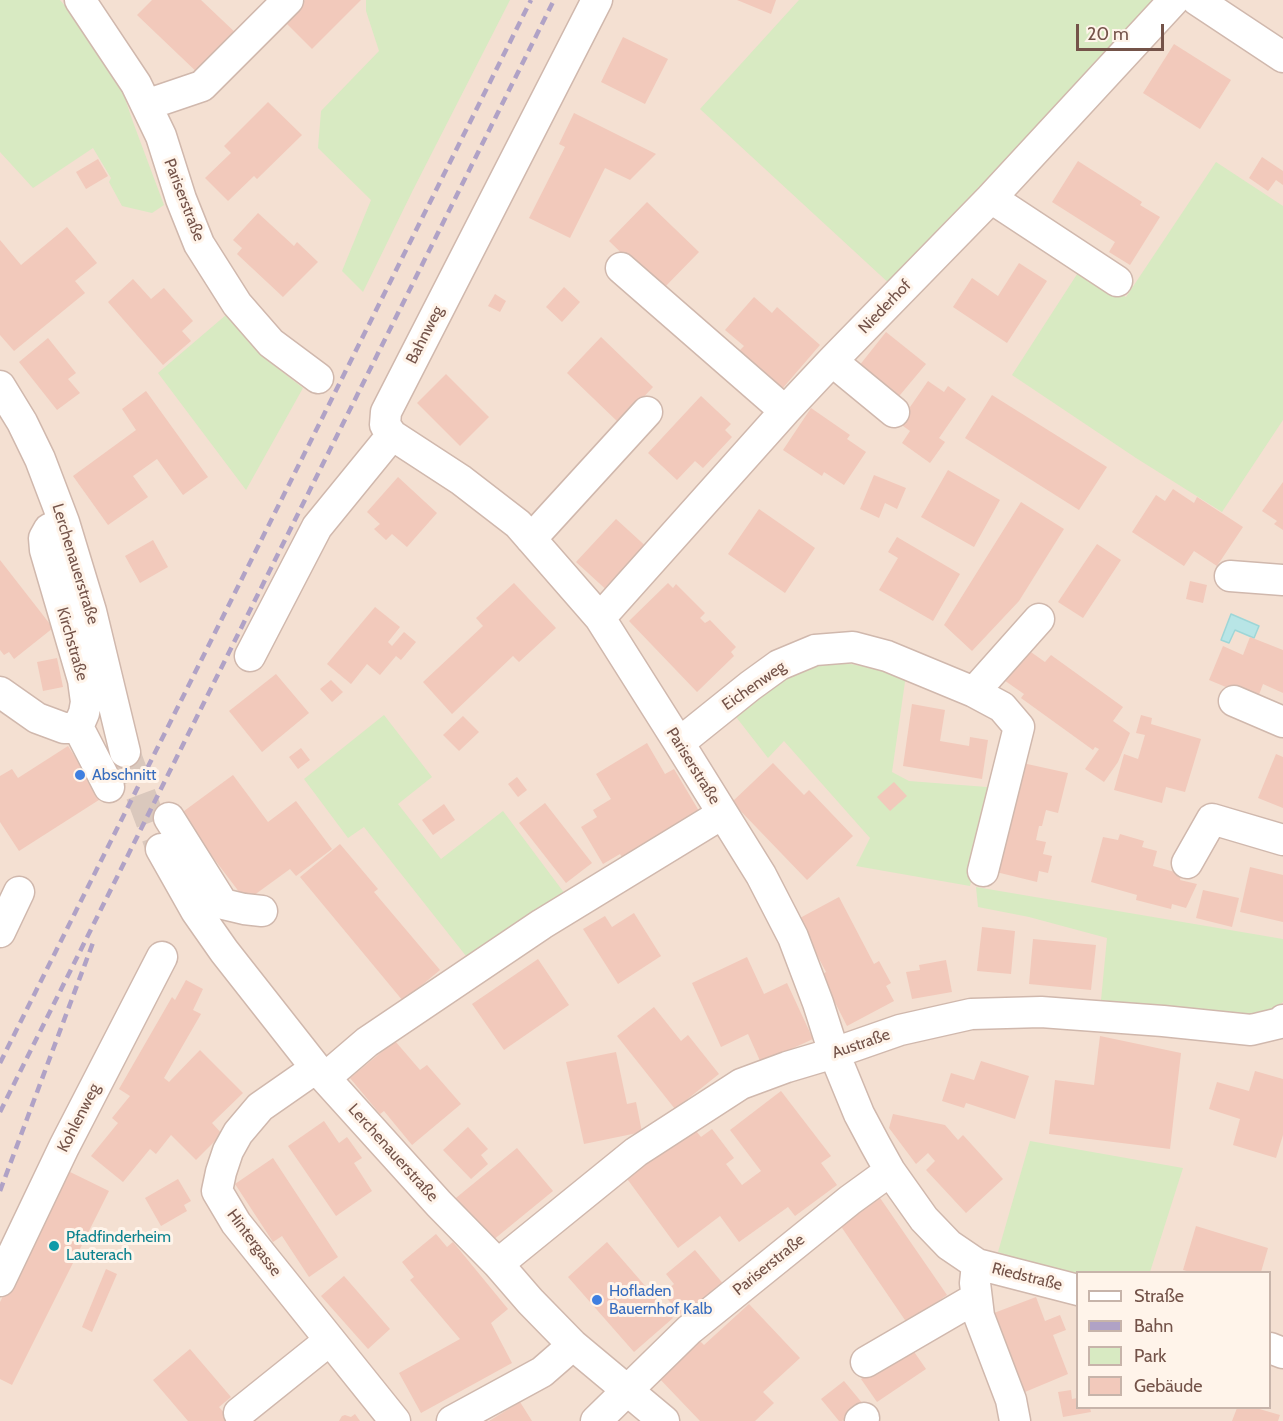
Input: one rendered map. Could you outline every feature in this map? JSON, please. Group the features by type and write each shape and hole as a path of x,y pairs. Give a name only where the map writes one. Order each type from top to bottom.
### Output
{"street":[{"name":"Pariserstraße","path":"80,0 136,84 161,136 200,244 237,304 271,343 318,378"},
{"path":"146,105 202,86 288,0"},
{"name":"Bahnweg","path":"392,435 385,425 386,412 597,0"},
{"name":"Niederhof","path":"600,618 785,411 991,198 1174,0"},
{"path":"1197,0 1283,57"},
{"path":"991,198 1117,281"},
{"path":"621,268 785,411"},
{"path":"832,361 894,412"},
{"name":"Lerchenauerstraße","path":"0,386 22,422 40,459 64,522 91,611 125,752"},
{"path":"531,539 647,412"},
{"name":"Pariserstraße","path":"392,435 461,480 518,524 600,618 761,875 793,937 834,1053 859,1114 890,1172 924,1219 949,1245 977,1264"},
{"path":"250,656 317,527 392,435"},
{"name":"Kirchstraße","path":"64,522 49,529 44,538 45,550 83,680 86,702 81,720 76,725"},
{"path":"1230,576 1283,579"},
{"path":"974,692 1039,619"},
{"name":"Eichenweg","path":"679,743 779,665 815,650 852,647 887,656 974,692 1002,707 1019,728 983,871"},
{"path":"0,692 37,718 54,726 70,728 76,725 109,788"},
{"path":"1234,701 1283,722"},
{"name":"Hintergasse","path":"395,1421 236,1223 218,1191 228,1151 238,1133 260,1107 321,1073 532,931 722,814"},
{"path":"169,818 223,904 262,911"},
{"path":"1187,863 1212,819 1283,840"},
{"name":"Lerchenauerstraße","path":"161,849 196,911 218,942 321,1073 439,1204 573,1345 664,1421"},
{"path":"0,932 19,892"},
{"name":"Kohlenweg","path":"0,1281 64,1147 162,957"},
{"name":"Austraße","path":"498,1264 636,1152 741,1084 900,1030 971,1014 1041,1012 1251,1030 1280,1023 1283,1020"},
{"name":"Pariserstraße","path":"596,1421 689,1330 850,1200 890,1172"},
{"path":"977,1264 975,1283 978,1316 1011,1400 1015,1421"},
{"name":"Riedstraße","path":"977,1264 1076,1290"},
{"path":"866,1362 976,1298"},
{"path":"239,1413 330,1340"},
{"path":"452,1421 542,1372 573,1345"}],"shaded area":[{"path":"0,0 1283,0 1283,1421 0,1421"}],"green space":[{"path":"0,0 60,0 67,8 118,78 164,205 152,213 122,206 109,182 111,178 93,148 33,188 0,152"},
{"path":"366,0 510,0 363,292 342,271 371,200 318,148 321,111 379,51 366,11"},
{"path":"799,0 1157,0 892,286 700,109"},
{"path":"1216,162 1283,206 1283,420 1222,512 1012,375 1081,268 1126,297"},
{"path":"226,315 263,357 303,388 246,490 158,373"},
{"path":"836,661 906,675 892,772 909,781 987,787 992,795 970,886 856,866 870,838 784,741 768,758 733,713 806,662"},
{"path":"384,715 432,777 398,804 441,859 503,811 568,898 470,961 364,827 348,838 304,779"},
{"path":"976,887 1283,939 1283,1002 1272,1010 1250,1014 1172,1011 1101,1000 1107,938 1029,917 978,907"},
{"path":"1030,1141 1183,1168 1150,1271 1076,1271 1076,1277 998,1252"}],"water":[{"path":"1231,614 1259,626 1254,638 1235,630 1229,643 1221,640"}],"building":[{"path":"152,0 201,0 240,37 202,77 137,15"},
{"path":"305,0 361,0 312,49 284,21"},
{"path":"737,0 776,0 771,14"},
{"path":"623,37 668,59 645,104 601,82"},
{"path":"1174,44 1231,80 1200,129 1143,93"},
{"path":"268,102 302,135 257,179 254,176 228,201 205,178 231,153 224,146"},
{"path":"574,113 656,154 630,180 605,168 570,238 529,218 565,147 559,144"},
{"path":"1262,157 1283,171 1283,185 1276,180 1268,191 1249,178"},
{"path":"98,159 108,176 86,189 76,172"},
{"path":"1078,161 1142,202 1140,205 1160,217 1130,265 1109,252 1115,242 1052,202"},
{"path":"647,202 699,252 661,291 609,241"},
{"path":"258,213 294,246 297,242 318,262 283,297 237,254 242,248 233,240"},
{"path":"67,227 97,263 75,281 85,293 14,351 0,335 0,240 21,265"},
{"path":"1019,263 1047,281 1007,343 953,307 972,278 998,296"},
{"path":"133,279 151,299 164,288 193,321 182,331 191,341 163,365 108,302"},
{"path":"564,287 580,302 562,322 546,307"},
{"path":"495,294 506,301 500,312 488,306"},
{"path":"754,297 772,313 777,307 820,345 782,389 739,351 744,346 725,330"},
{"path":"886,332 926,364 895,401 859,366"},
{"path":"601,337 653,387 619,423 567,373"},
{"path":"48,338 76,373 68,379 80,393 57,410 19,362"},
{"path":"446,374 489,417 460,446 417,403"},
{"path":"928,381 944,392 948,386 966,399 939,438 945,442 930,463 902,443 910,431 899,423"},
{"path":"146,391 208,477 183,495 157,459 133,476 148,497 108,525 73,476 136,430 122,409"},
{"path":"992,395 1107,467 1079,510 965,438"},
{"path":"701,396 731,424 725,430 732,437 703,468 695,461 677,480 648,453"},
{"path":"811,408 850,435 847,439 866,452 844,485 824,472 822,476 783,450"},
{"path":"948,470 1000,500 974,547 921,517"},
{"path":"874,475 906,488 897,509 885,503 879,518 860,509"},
{"path":"398,477 437,513 407,547 392,534 386,540 374,529 380,524 367,512"},
{"path":"1283,482 1283,530 1274,524 1277,521 1262,511"},
{"path":"1173,489 1194,503 1197,497 1243,527 1217,566 1194,551 1184,566 1132,532 1156,495 1165,501"},
{"path":"1021,502 1064,529 1019,601 972,651 944,625"},
{"path":"759,509 815,548 785,593 728,554"},
{"path":"616,519 651,551 611,594 576,562"},
{"path":"897,537 960,574 933,621 879,590 898,558 888,552"},
{"path":"153,540 168,567 140,583 125,556"},
{"path":"1097,544 1121,560 1083,618 1058,602"},
{"path":"0,560 53,628 14,659 9,652 4,655 0,650"},
{"path":"1190,581 1207,585 1203,603 1186,599"},
{"path":"514,583 556,628 519,662 513,656 452,714 423,682 483,626 476,618"},
{"path":"668,583 673,588 676,584 705,613 700,618 705,623 710,620 736,647 731,652 734,656 697,692 629,621"},
{"path":"375,607 400,627 388,642 392,646 404,632 416,642 401,660 396,656 380,675 367,664 351,684 327,664"},
{"path":"1250,637 1283,650 1283,693 1263,684 1257,700 1209,680 1223,646 1243,655"},
{"path":"1028,650 1045,662 1051,655 1123,707 1113,721 1130,733 1118,762 1104,782 1085,769 1099,749 1095,747 1093,750 1021,698 1024,694 1001,678"},
{"path":"57,658 63,687 43,691 37,662"},
{"path":"276,674 309,713 262,752 229,711"},
{"path":"331,680 343,692 332,702 320,689"},
{"path":"912,704 945,710 940,741 969,746 970,737 988,740 982,779 903,766"},
{"path":"1141,715 1152,718 1151,724 1201,739 1185,792 1166,787 1162,803 1114,790 1124,754 1138,759 1145,735 1136,733"},
{"path":"463,716 479,732 459,751 443,735"},
{"path":"647,743 665,774 674,769 702,816 625,862 620,854 603,864 581,827 597,817 593,810 611,799 596,774"},
{"path":"68,746 102,798 19,851 0,822 0,776 12,769 18,778"},
{"path":"301,748 310,760 298,769 289,757"},
{"path":"1276,754 1283,757 1283,808 1258,798"},
{"path":"1018,762 1068,773 1058,813 1046,810 1042,826 1039,826 1036,840 1046,842 1043,854 1052,856 1048,873 1039,871 1037,882 992,871"},
{"path":"773,763 804,795 809,790 853,836 807,880 732,802"},
{"path":"233,775 268,822 296,801 332,849 296,876 290,869 246,901 180,814"},
{"path":"517,777 527,790 518,797 508,784"},
{"path":"894,782 907,796 890,811 877,797"},
{"path":"545,803 592,863 566,883 519,823"},
{"path":"444,804 455,820 433,835 422,820"},
{"path":"1120,834 1144,841 1142,847 1157,851 1153,866 1182,874 1180,880 1197,884 1186,908 1172,904 1171,909 1136,900 1137,895 1091,882 1103,837 1118,840"},
{"path":"340,844 378,889 374,892 440,970 403,1001 300,877"},
{"path":"1250,867 1283,875 1283,922 1240,912"},
{"path":"1203,890 1239,898 1232,927 1196,918"},
{"path":"839,897 874,964 879,961 891,983 886,986 894,1001 847,1026 821,975 826,972 798,919"},
{"path":"634,913 661,956 618,984 583,929 605,916 612,927"},
{"path":"982,927 1015,931 1011,974 977,971"},
{"path":"1033,939 1096,945 1091,990 1029,984"},
{"path":"747,957 764,994 787,983 813,1039 761,1063 748,1034 721,1047 692,983"},
{"path":"538,959 569,1005 504,1050 472,1004"},
{"path":"946,960 952,992 912,999 906,972 920,970 919,965"},
{"path":"186,980 203,989 193,1010 201,1014 164,1078 169,1082 200,1050 243,1093 212,1123 222,1134 196,1160 171,1135 156,1154 150,1149 123,1182 91,1156 118,1123 112,1118 130,1096 119,1089 172,997 175,1000"},
{"path":"654,1007 681,1041 688,1035 719,1074 675,1109 617,1036"},
{"path":"1100,1036 1181,1053 1170,1149 1049,1134 1055,1080 1094,1085"},
{"path":"395,1041 420,1070 427,1065 461,1104 412,1145 384,1111 380,1114 350,1078"},
{"path":"616,1052 627,1104 636,1102 642,1132 584,1144 566,1062"},
{"path":"981,1061 1029,1076 1015,1119 966,1103 964,1108 942,1101 951,1073 974,1080"},
{"path":"1255,1071 1283,1079 1283,1135 1276,1158 1233,1145 1240,1119 1209,1109 1217,1082 1249,1091"},
{"path":"781,1091 831,1156 821,1163 837,1185 795,1216 788,1207 739,1242 720,1216 678,1248 625,1176 692,1126 701,1137 712,1129 734,1158 726,1164 742,1185 761,1171 730,1130"},
{"path":"893,1114 945,1125 958,1140 963,1135 1003,1179 966,1213 926,1170 935,1161 928,1153 916,1164 889,1128"},
{"path":"324,1121 339,1143 347,1137 362,1158 354,1163 372,1191 336,1216 288,1146"},
{"path":"468,1127 488,1149 481,1155 488,1164 471,1179 443,1150"},
{"path":"517,1148 553,1191 487,1245 451,1202"},
{"path":"273,1158 338,1257 309,1277 282,1236 273,1242 235,1184"},
{"name":"Pfadfinderheim Lauterach","path":"66,1170 109,1191 12,1385 0,1379 0,1302"},
{"path":"178,1179 191,1201 184,1205 187,1211 161,1226 145,1198"},
{"path":"878,1195 947,1295 907,1323 838,1222"},
{"path":"1196,1226 1268,1248 1261,1271 1183,1270"},
{"path":"436,1234 447,1247 453,1242 508,1309 491,1323 512,1363 421,1413 399,1373 460,1339 410,1280 414,1277 402,1262"},
{"path":"607,1242 673,1318 634,1352 568,1277"},
{"path":"695,1250 725,1286 685,1319 663,1294 674,1284 666,1274"},
{"path":"106,1269 117,1274 92,1332 82,1327"},
{"path":"344,1276 390,1329 368,1349 321,1296"},
{"path":"1036,1297 1045,1321 1060,1315 1066,1330 1053,1335 1068,1374 1025,1392 994,1313"},
{"path":"749,1304 800,1358 763,1392 774,1403 755,1421 700,1421 657,1376 698,1339 704,1345"},
{"path":"910,1346 926,1369 877,1402 861,1379"},
{"path":"190,1349 231,1397 219,1407 231,1421 188,1421 153,1380"},
{"path":"844,1381 863,1404 839,1421 821,1399"},
{"path":"1071,1390 1072,1399 1076,1398 1076,1409 1090,1409 1091,1412 1063,1417 1058,1392"},
{"path":"520,1402 532,1421 489,1421"},
{"path":"1237,1409 1259,1409 1280,1415 1278,1421 1232,1421"},
{"path":"355,1414 360,1421 339,1421 342,1416 351,1417"}],"tunnel":[{"path":"125,752 161,849"}],"railway":[{"path":"0,1063 531,0"},
{"path":"0,1112 554,0"},
{"path":"0,1191 94,940"}],"place":[{"name":"Abschnitt","path":"80,775"},
{"name":"Pfadfinderheim Lauterach","path":"54,1246"},
{"name":"Hofladen Bauernhof Kalb","path":"597,1300"}]}
